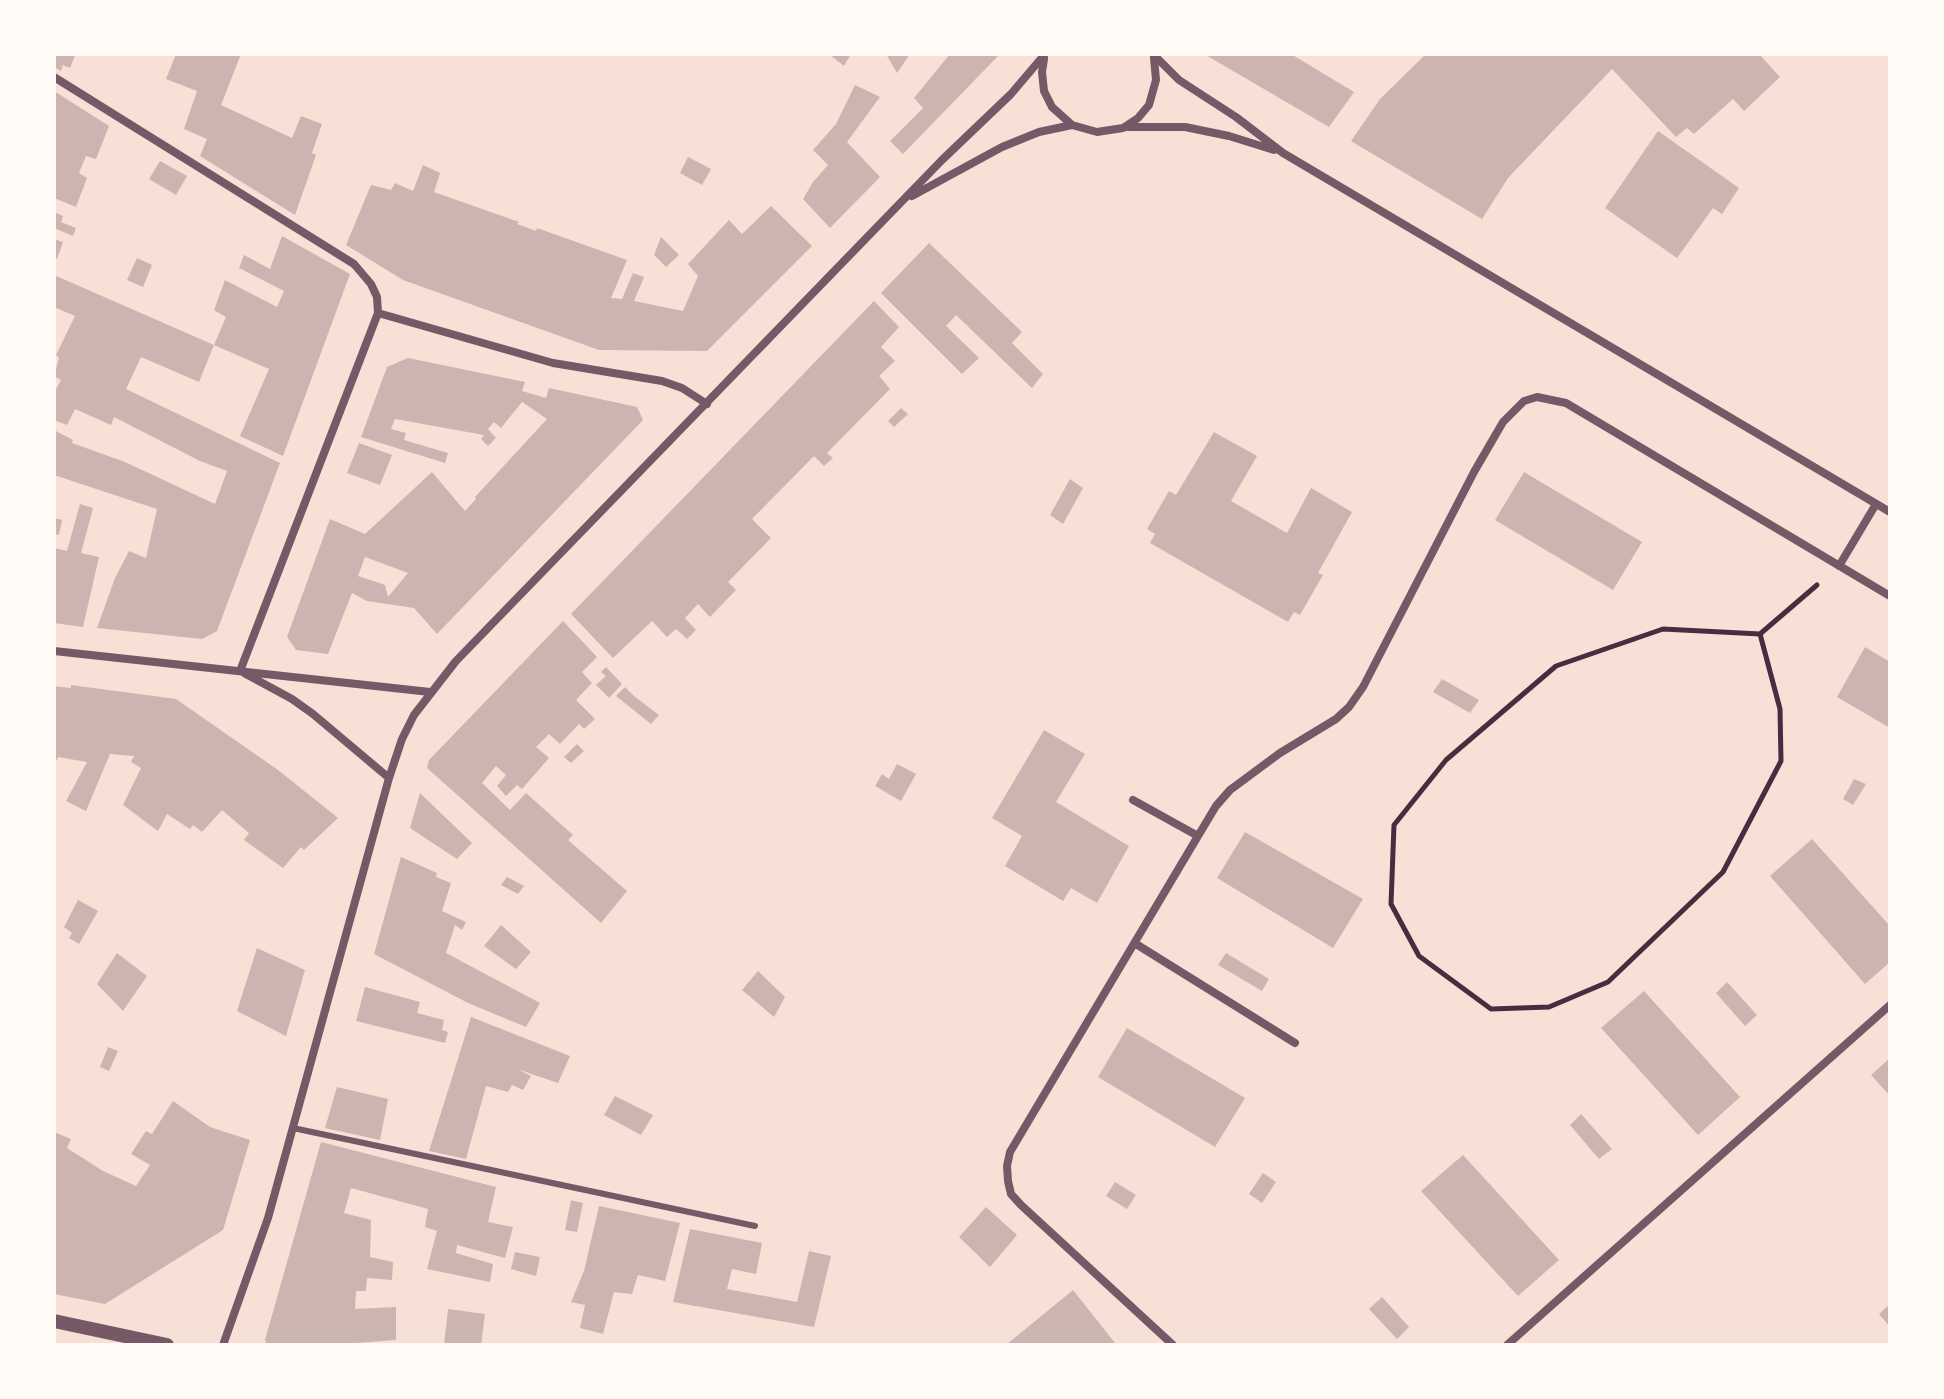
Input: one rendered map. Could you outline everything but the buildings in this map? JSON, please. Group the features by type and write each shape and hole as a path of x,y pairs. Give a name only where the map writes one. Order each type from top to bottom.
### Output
{"street":[{"path":"1046,54 1042,72 1044,91 1057,114 1072,125 1097,132 1167,126 1202,130 1283,153"},
{"path":"223,1345 268,1218 389,778 402,739 430,692 456,661 1011,94 1046,54"},
{"path":"1123,128 1138,118 1152,97 1157,71 1153,54"},
{"path":"1153,54 1189,88 1236,117 1283,153 1890,512"},
{"path":"54,77 354,264 371,284 377,297 378,313 240,671"},
{"path":"904,201 1002,147 1039,132 1072,125"},
{"path":"378,313 553,363 662,381 682,388 707,404"},
{"path":"1173,1345 1011,1194 1007,1166 1010,1152 1216,806 1230,790 1280,753 1336,719 1363,687 1503,422 1524,401 1537,397 1566,403 1890,596"},
{"path":"1839,566 1876,504"},
{"path":"54,651 430,692"},
{"path":"240,671 302,706 389,778"},
{"path":"1133,800 1198,836"},
{"path":"1136,944 1295,1043"},
{"path":"1507,1345 1890,1005"},
{"path":"54,1321 167,1345"}],"lane":[{"path":"293,1128 755,1226"}],"path":[{"path":"1760,634 1780,709 1781,761 1723,872 1608,982 1549,1007 1491,1009 1419,956 1391,904 1394,825 1446,760 1556,666 1663,629 1760,634 1839,566"}]}
